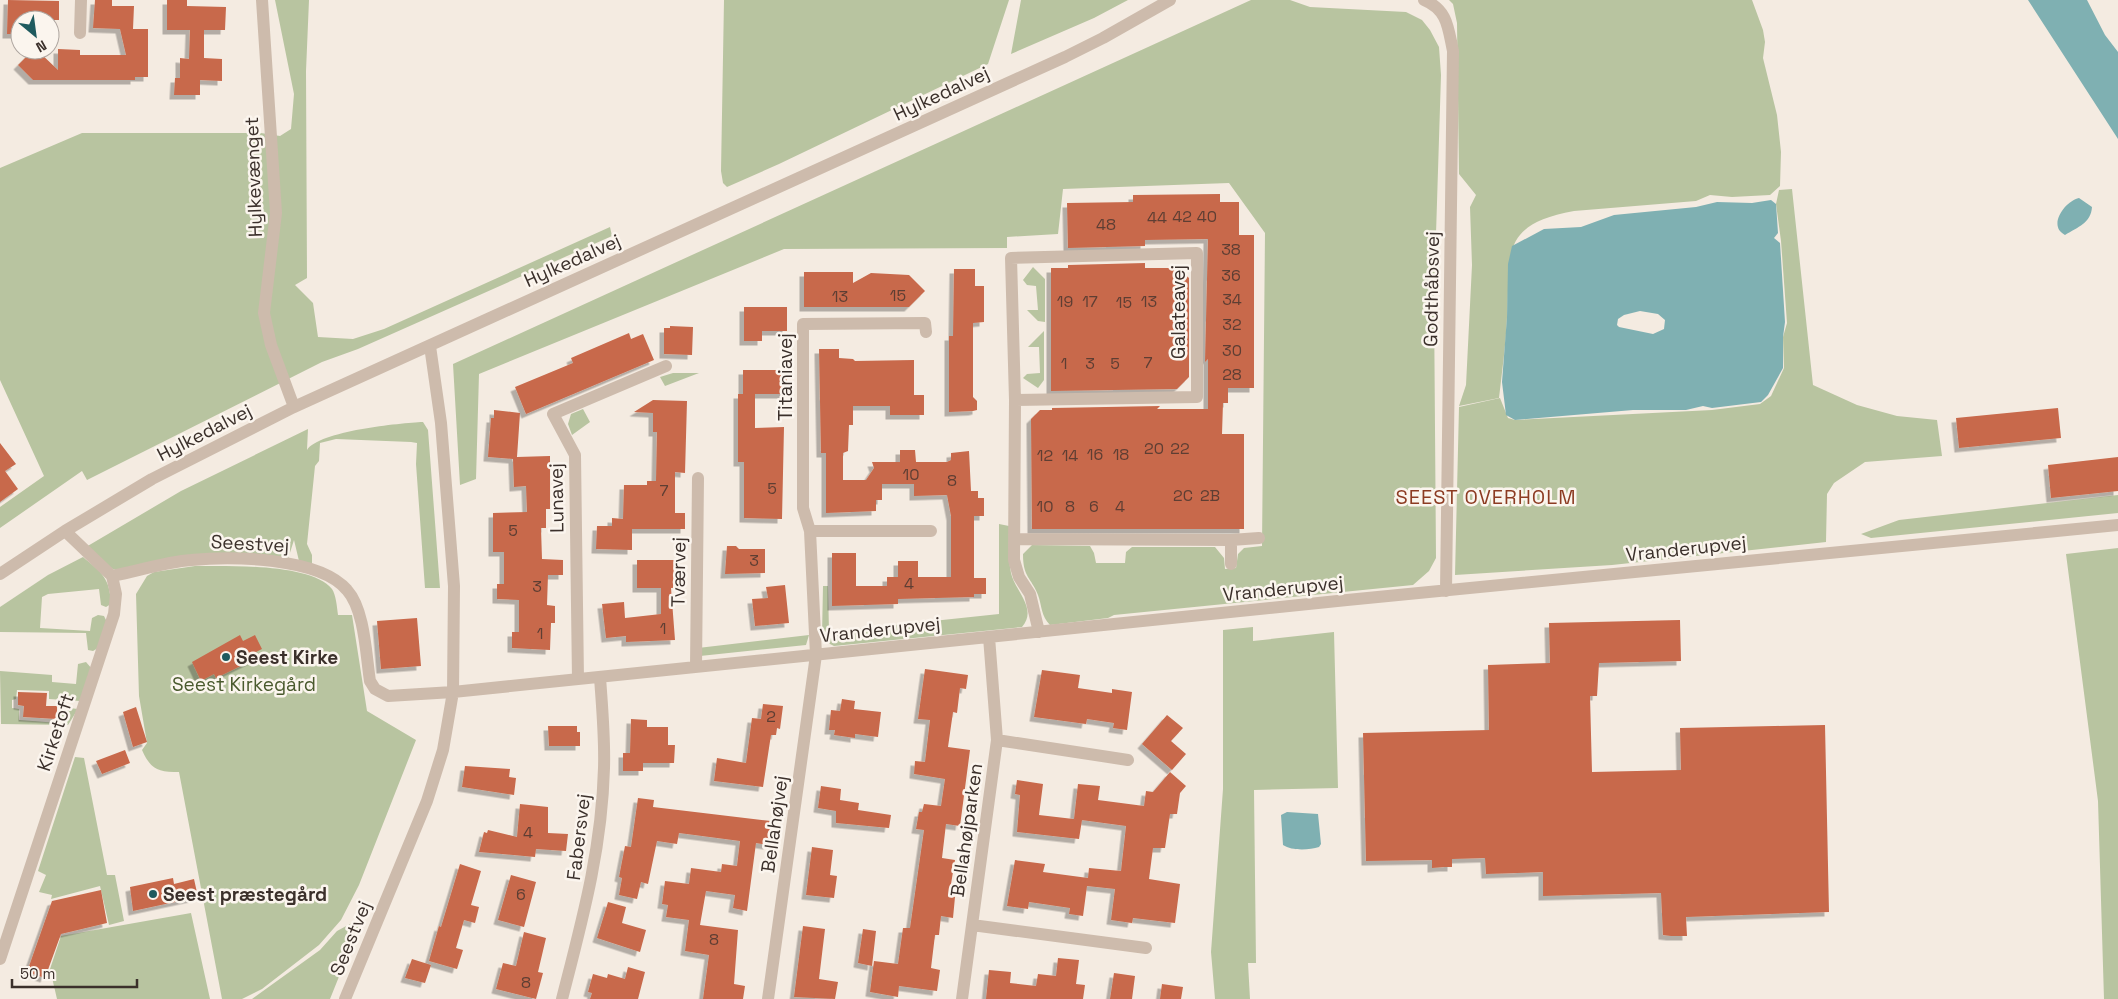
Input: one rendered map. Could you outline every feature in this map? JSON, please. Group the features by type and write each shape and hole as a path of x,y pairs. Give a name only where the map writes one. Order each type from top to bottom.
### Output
{"street":[{"path":"80,34 81,0"},
{"name":"Hylkevænget","path":"262,0 276,213 264,313 271,345 294,407"},
{"name":"Hylkedalvej","path":"0,574 65,531 152,480 294,407 1065,57 1170,0"},
{"name":"Godthåbsvej","path":"1424,0 1438,5 1448,24 1453,51 1446,591"},
{"name":"Galateavej","path":"1015,400 1197,397 1197,253 1011,258 1015,400 1014,560 1019,577 1030,594 1039,632"},
{"name":"Titaniavej","path":"816,655 810,531 803,508 803,324 925,323 926,332"},
{"name":"Seestvej","path":"345,999 427,801 443,750 453,692 454,586 442,423 430,346"},
{"name":"Lunavej","path":"578,679 575,455 553,414 666,366"},
{"name":"Tværvej","path":"696,667 698,478"},
{"name":"Vranderupvej","path":"453,692 2118,525"},
{"path":"65,531 112,576"},
{"path":"810,531 931,531"},
{"path":"1015,538 1231,540 1259,538"},
{"path":"1231,540 1232,564"},
{"name":"Seestvej","path":"112,576 190,560 270,560 306,566 330,576 348,590 359,613 370,682 375,689 388,696 453,692"},
{"name":"Kirketoft","path":"0,959 114,614 116,594 112,576"},
{"name":"Bellahøjparken","path":"962,999 996,740 989,637"},
{"name":"Bellahøjvej","path":"768,999 816,655"},
{"name":"Fabersvej","path":"562,999 591,888 599,829 604,767 600,677"},
{"name":"Bellahøjparken","path":"996,740 1128,760"},
{"name":"Bellahøjparken","path":"972,925 1146,948"}],"green space":[{"path":"275,0 309,0 306,71 307,278 295,285 313,303 318,337 353,339 384,329 610,227 612,236 358,349 322,362 87,480 82,471 0,528 0,507 44,476 0,380 0,168 82,133 261,133 280,136 291,129 294,94"},
{"path":"724,0 1009,0 988,64 727,187 723,183 721,171"},
{"path":"1021,0 1128,0 1094,18 1011,54"},
{"path":"1251,0 1290,0 1310,7 1406,12 1422,20 1439,47 1441,75 1434,298 1436,558 1429,571 1413,585 1114,615 1108,618 1050,625 1045,618 1038,595 1024,568 1023,554 1032,545 1090,546 1096,563 1125,563 1126,552 1132,547 1215,547 1224,558 1225,569 1236,568 1238,554 1244,548 1262,546 1265,233 1229,183 1063,189 1058,234 1007,237 1007,248 784,249 479,374 476,479 460,485 453,364"},
{"path":"1449,0 1752,0 1763,30 1765,42 1763,58 1777,115 1781,152 1780,186 1770,195 1732,197 1710,195 1696,201 1574,211 1549,217 1532,225 1520,234 1510,260 1506,337 1499,398 1459,406 1466,385 1472,265 1470,207 1476,195 1459,174 1457,23 1453,4"},
{"path":"1792,189 1813,385 1857,405 1897,416 1937,420 1942,456 1865,462 1834,483 1827,494 1826,542 1612,565 1455,575 1459,407 1500,398 1508,418 1515,420 1712,410 1760,404 1771,396 1784,368 1783,337 1787,323 1781,241 1776,204 1779,190"},
{"path":"1033,267 1045,279 1045,322 1038,321 1027,310 1038,310 1036,286 1027,285 1023,280"},
{"path":"1044,331 1044,380 1038,388 1023,378 1027,374 1040,373 1039,347 1028,347"},
{"path":"673,373 699,373 665,386 660,377"},
{"path":"583,409 590,422 572,435 568,424 571,414"},
{"path":"423,422 428,430 440,588 425,588 416,464 417,443 411,442 336,439 320,443 319,461 315,466 307,544 312,555 312,564 299,561 294,540 288,559 116,570 107,567 86,547 181,491 308,429 307,450 314,443 343,433 379,426"},
{"path":"2118,495 2118,513 1871,538 1861,534 1899,520"},
{"path":"999,524 1009,526 1011,573 1027,607 1028,614 1022,627 834,646 828,643 822,635 823,586 828,586 829,632 999,614"},
{"path":"2118,548 2118,999 2104,999 2098,801 2066,554"},
{"path":"83,557 95,567 107,582 111,604 106,607 101,605 99,589 48,594 42,597 40,628 90,631 92,618 98,615 104,616 107,622 98,648 93,651 88,650 86,633 0,632 0,607 48,575"},
{"name":"Seest Kirkegård","path":"195,566 246,566 288,570 306,574 322,581 332,589 338,615 352,615 367,711 416,740 359,885 341,920 319,945 262,989 242,999 222,999 179,772 160,770 152,766 142,750 147,743 139,696 136,594 147,576 154,572"},
{"path":"1253,627 1253,641 1334,632 1338,788 1254,790 1256,963 1248,963 1250,999 1215,999 1211,952 1223,789 1223,630"},
{"path":"809,635 806,645 700,656 698,648"},
{"path":"86,662 92,669 80,701 49,699 49,691 17,690 16,699 12,700 12,708 19,709 19,720 59,723 61,707 78,709 68,725 1,724 0,671 52,675 52,682 76,684 78,664"},
{"path":"75,757 84,758 107,875 115,875 124,921 109,925 100,886 51,899 52,895 39,892 46,875 38,871"},
{"path":"191,913 210,999 57,999 50,969 61,936"},
{"path":"363,917 330,999 252,999 320,950 337,931"}],"water":[{"path":"2028,0 2087,0 2105,35 2118,52 2118,139"},
{"path":"2079,198 2092,207 2091,212 2083,224 2065,235 2058,226 2060,214 2068,204"},
{"path":"1771,200 1776,204 1778,233 1774,238 1780,243 1785,322 1783,368 1768,395 1761,402 1712,408 1703,406 1686,410 1633,410 1515,420 1506,415 1502,382 1507,317 1508,264 1512,246 1544,229 1581,227 1614,215 1696,207 1717,202 1752,203","holes":["1640,311 1658,314 1665,320 1664,329 1653,334 1617,325 1618,319 1624,315"]},
{"path":"1287,812 1318,814 1321,844 1319,847 1301,849 1283,845 1281,815"}],"building":[{"path":"8,0 59,1 59,10 10,10 10,34 7,34"},
{"path":"95,0 112,0 112,6 134,6 133,29 148,29 148,77 135,77 135,80 33,80 18,65 23,60 48,60 58,70 60,49 80,50 80,55 126,55 120,29 93,28"},
{"path":"167,0 187,0 187,6 226,7 225,30 204,30 204,58 222,59 222,81 200,80 200,95 174,95 175,78 180,78 180,58 189,59 190,30 167,30"},
{"path":"1220,194 1220,202 1239,202 1239,235 1254,235 1254,388 1228,388 1228,403 1223,403 1222,434 1244,434 1244,529 1032,529 1031,419 1040,410 1052,410 1052,408 1160,406 1157,409 1208,409 1208,359 1205,362 1208,239 1145,240 1145,246 1068,248 1067,203 1133,202 1133,195"},
{"path":"1145,263 1145,268 1178,268 1189,278 1189,377 1177,389 1051,391 1051,268 1068,268 1068,265"},
{"path":"954,269 975,269 975,286 984,286 984,322 973,323 973,397 977,401 977,410 973,411 949,412 949,336 953,336"},
{"path":"804,272 853,272 853,283 871,273 909,275 925,291 909,307 804,307"},
{"path":"744,307 787,307 787,331 762,331 762,341 744,341"},
{"path":"670,326 693,327 692,355 664,354 664,328 670,328"},
{"path":"629,333 631,339 643,334 654,360 526,414 515,387 573,363 571,358"},
{"path":"819,349 839,349 839,358 853,359 855,361 914,360 914,395 924,395 924,415 890,415 890,406 853,406 853,425 849,425 848,451 843,453 843,480 866,480 874,468 872,462 900,462 900,450 915,450 916,462 947,462 951,460 951,453 969,451 971,491 978,491 978,498 984,498 984,516 974,516 974,578 986,578 986,594 974,594 974,597 898,599 898,604 832,606 832,553 856,553 856,586 887,586 887,577 898,577 898,561 918,561 918,577 951,577 951,516 947,495 914,496 914,484 882,484 882,500 876,500 876,511 826,513 826,453 821,453"},
{"path":"743,370 787,370 787,394 755,394 755,428 784,427 782,519 744,518 744,462 738,462 738,394 743,394"},
{"path":"653,400 687,401 685,473 675,472 675,513 685,513 685,529 632,529 632,550 596,549 597,526 612,526 612,518 623,519 624,485 647,485 647,481 656,481 657,432 653,432 653,413 634,412"},
{"path":"2058,408 2061,438 1959,448 1956,418"},
{"path":"494,410 520,413 517,457 550,456 550,509 546,509 546,528 541,528 542,559 563,560 563,575 548,575 547,605 555,606 555,623 551,623 550,650 512,648 512,632 519,632 519,600 497,599 497,584 504,584 504,552 493,552 493,513 527,512 526,486 514,487 513,459 488,457 491,418 494,418"},
{"path":"0,443 16,464 5,471 18,489 0,502"},
{"path":"2118,457 2118,491 2051,498 2048,465"},
{"path":"727,546 736,546 739,549 765,549 765,573 725,574"},
{"path":"637,560 674,560 673,588 671,588 675,640 626,642 626,636 606,638 602,604 624,602 625,618 661,614 661,588 637,588"},
{"path":"785,585 789,623 755,626 752,599 768,598 766,587"},
{"path":"417,618 421,666 381,669 377,621"},
{"path":"1680,620 1681,661 1599,663 1597,696 1590,696 1592,772 1681,770 1680,728 1825,725 1829,912 1686,917 1687,936 1671,936 1663,935 1661,893 1543,896 1543,872 1486,874 1485,858 1452,859 1452,867 1432,868 1432,860 1366,861 1363,733 1489,730 1488,665 1550,663 1549,623"},
{"name":"Seest Kirke","path":"240,635 243,641 255,635 262,649 250,655 253,660 216,678 214,674 201,681 192,662"},
{"path":"925,669 968,675 966,689 960,688 957,713 953,712 948,747 970,750 960,826 946,824 942,858 955,860 949,896 955,897 953,918 941,916 939,935 935,935 931,968 940,970 937,991 899,986 898,997 870,992 874,961 898,964 903,928 910,928 924,830 916,829 919,812 922,812 924,804 941,806 945,779 914,774 915,761 925,762 930,720 918,719"},
{"path":"1042,670 1080,675 1078,688 1112,693 1112,689 1132,692 1127,730 1113,728 1114,723 1087,719 1086,724 1034,717"},
{"path":"18,692 47,693 46,706 57,706 57,719 23,717 24,706 18,705"},
{"path":"842,699 855,701 854,709 881,712 878,737 855,734 855,738 834,735 835,730 829,730 831,710 840,711"},
{"path":"763,704 783,706 780,729 777,728 776,735 771,735 763,787 714,781 717,758 746,763 752,718 761,719"},
{"path":"136,707 147,742 133,747 123,712"},
{"path":"1167,715 1183,728 1171,741 1186,754 1172,770 1142,744"},
{"path":"631,719 647,720 647,727 668,727 668,745 675,745 674,763 643,763 643,771 623,771 623,753 630,753"},
{"path":"548,726 577,726 577,732 580,732 580,746 549,746"},
{"path":"125,750 130,763 102,774 96,761"},
{"path":"465,766 510,769 509,777 516,778 514,795 462,787"},
{"path":"1170,772 1186,786 1180,793 1177,814 1170,814 1165,848 1153,848 1149,879 1180,884 1175,923 1133,918 1132,923 1111,920 1115,889 1087,886 1083,916 1069,914 1070,908 1029,902 1028,909 1007,906 1015,860 1045,864 1043,872 1088,878 1089,868 1121,871 1126,826 1074,819 1078,784 1100,786 1098,800 1144,806 1146,791 1153,792"},
{"path":"1017,780 1043,784 1039,815 1082,820 1079,839 1017,832 1020,795 1015,794"},
{"path":"821,786 841,789 840,800 859,803 858,810 891,815 889,828 836,823 836,811 818,808"},
{"path":"638,798 654,800 653,807 771,821 768,845 756,843 747,911 733,908 735,895 706,891 700,925 738,930 734,984 745,986 743,999 703,999 709,955 685,951 689,920 666,917 668,905 662,904 665,881 689,884 691,868 721,872 722,864 737,866 740,841 679,833 677,844 657,841 648,884 641,882 637,899 619,895 622,878 619,877 625,846 631,847"},
{"path":"520,804 548,807 548,833 568,834 566,851 536,849 535,857 479,852 484,832 487,833 488,830 517,837"},
{"path":"812,847 833,850 830,875 837,876 834,898 806,895"},
{"path":"460,864 481,871 471,905 479,907 475,923 464,920 456,948 463,950 457,969 429,961"},
{"path":"511,875 536,882 524,927 498,920"},
{"name":"Seest præstegård","path":"173,878 174,884 194,879 198,897 133,911 130,887"},
{"path":"101,890 107,923 61,934 45,978 27,972 52,901"},
{"path":"608,902 626,907 622,923 646,930 640,952 597,938"},
{"path":"803,926 825,929 819,979 838,982 835,999 794,997"},
{"path":"863,929 876,931 872,966 858,963"},
{"path":"524,932 546,938 538,972 543,973 536,999 496,989 503,963 516,966"},
{"path":"1058,958 1079,960 1076,984 1085,985 1083,999 986,999 989,970 1011,972 1010,983 1036,986 1038,974 1056,976"},
{"path":"412,959 431,965 425,983 405,978"},
{"path":"628,967 645,972 638,999 590,999 592,993 588,992 593,974 607,978 608,974 625,979"},
{"path":"1114,973 1135,976 1132,999 1110,999"},
{"path":"1162,984 1183,987 1181,999 1160,999"}],"place":[{"name":"Seest Kirke","path":"226,657"},
{"name":"Seest præstegård","path":"153,894"}],"district":[{"name":"SEEST OVERHOLM","path":"1486,497"}]}
